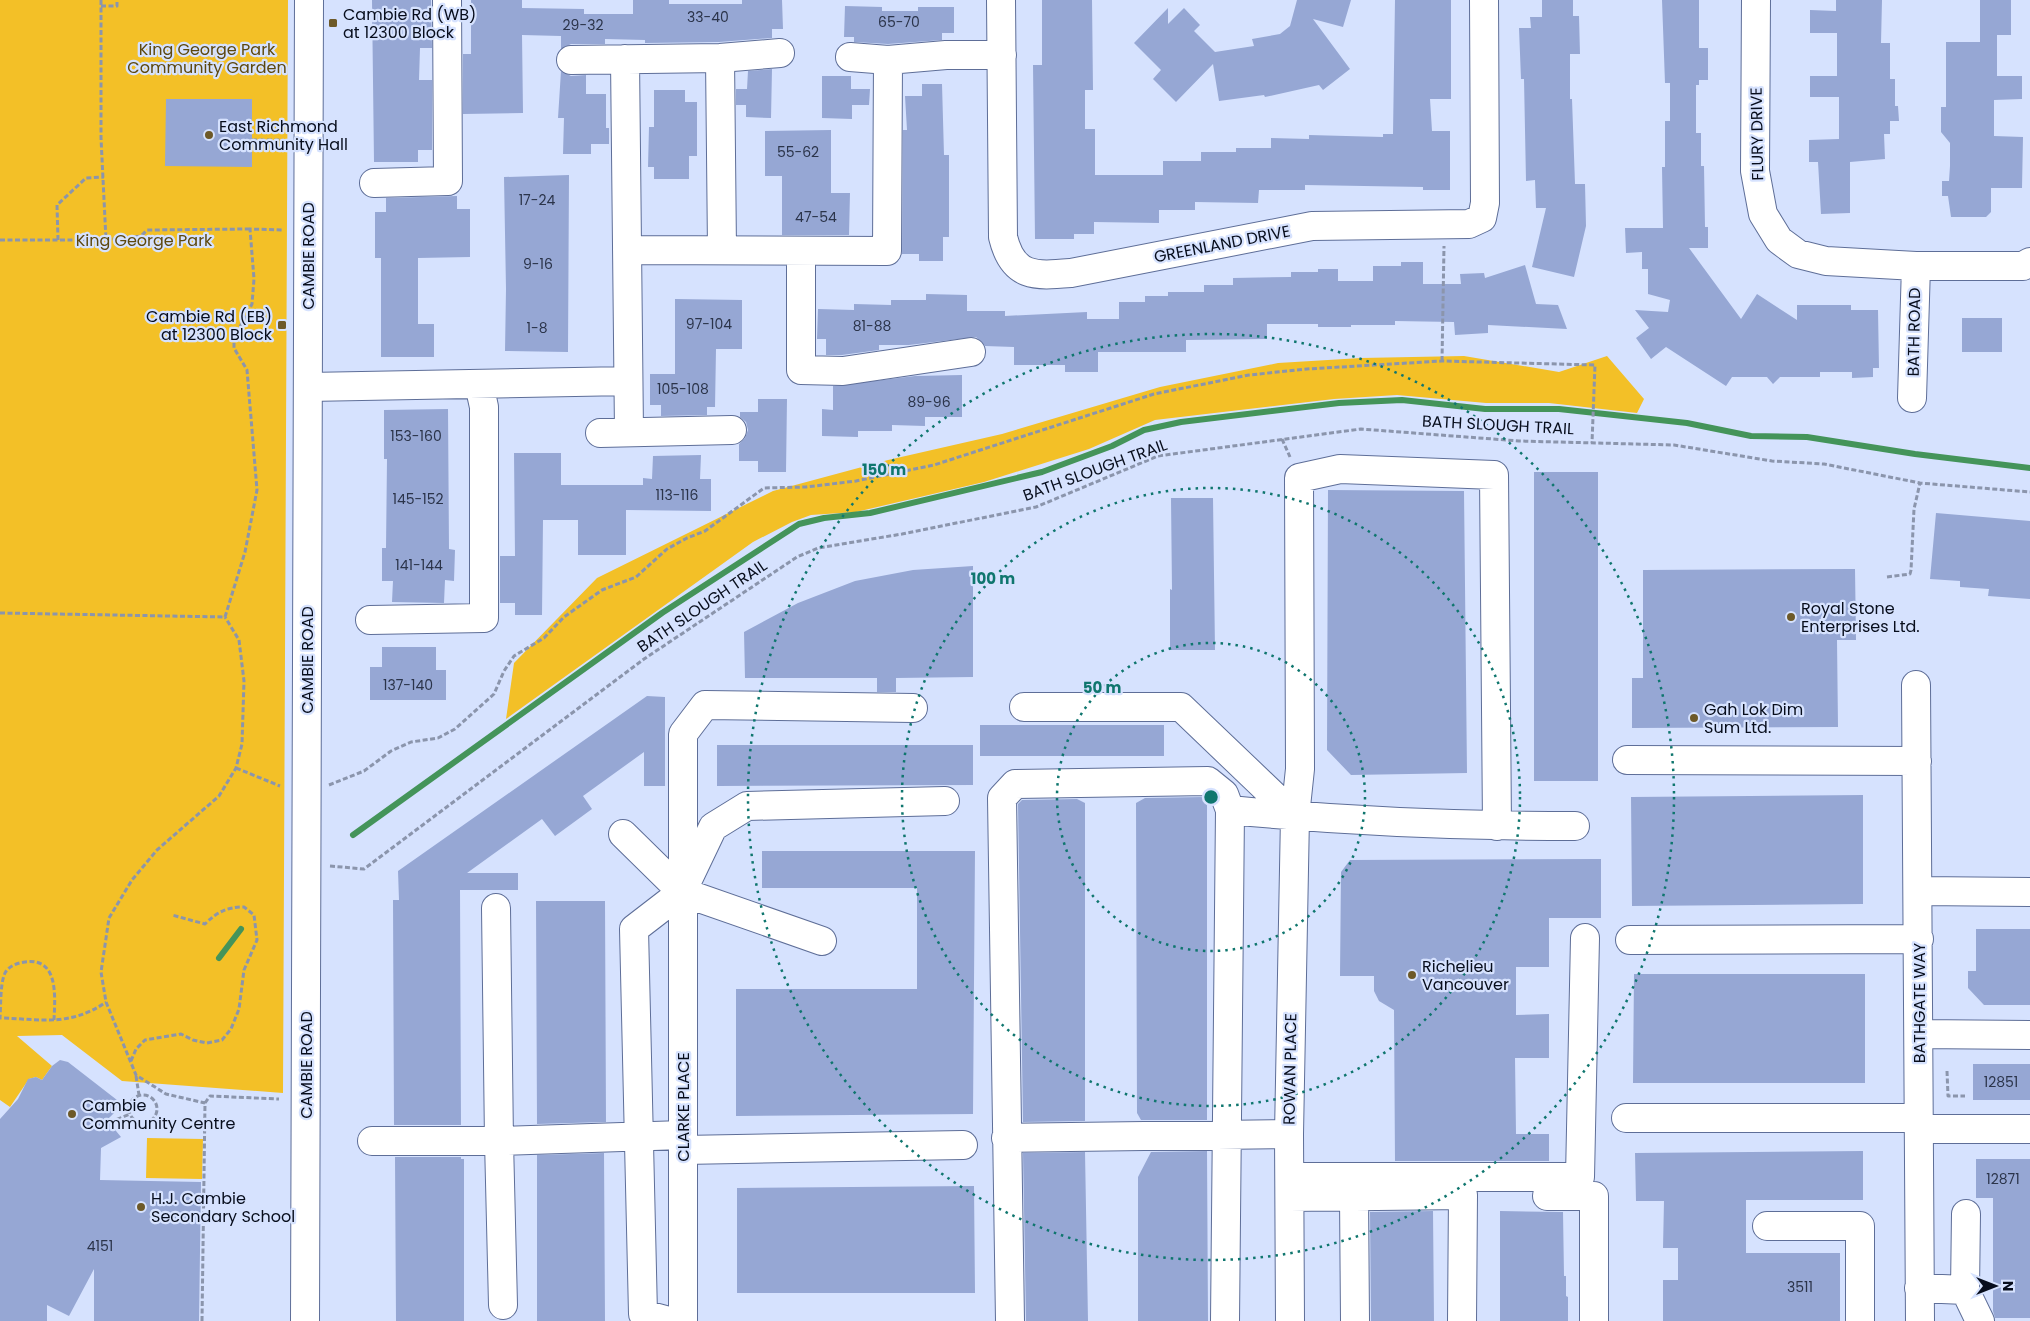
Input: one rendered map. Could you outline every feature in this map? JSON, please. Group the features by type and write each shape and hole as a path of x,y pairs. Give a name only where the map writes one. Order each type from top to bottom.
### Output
{"street":[{"name":"CAMBIE ROAD","path":"305,1321 309,0"},
{"path":"374,183 448,181 447,0"},
{"name":"GREENLAND DRIVE","path":"1001,0 1003,237 1007,256 1020,268 1038,276 1071,274 1312,226 1469,224 1482,218 1485,203 1484,0"},
{"name":"FLURY DRIVE","path":"1756,0 1755,171 1762,214 1779,240 1798,254 1826,261 2028,269"},
{"path":"571,60 720,58 780,54"},
{"path":"850,57 888,60 946,55 1002,55"},
{"path":"720,58 722,250"},
{"path":"625,59 629,432"},
{"path":"627,250 887,251 888,60"},
{"path":"801,250 801,370 843,371 971,352"},
{"name":"BATH ROAD","path":"1912,398 1916,266"},
{"path":"308,387 628,382"},
{"path":"370,620 484,618 484,407 478,384"},
{"path":"600,432 732,430"},
{"name":"ROWAN PLACE","path":"1290,1321 1289,1134 1295,816 1300,769 1299,478 1340,469 1494,475 1497,826"},
{"name":"BATHGATE WAY","path":"1916,685 1919,891 1920,1321"},
{"name":"CLARKE PLACE","path":"683,1321 683,734 705,705 913,708"},
{"path":"1024,707 1182,706 1295,816"},
{"path":"1627,760 1917,762"},
{"path":"1010,1321 1002,798 1015,784 1208,781 1224,794 1230,810 1225,1321"},
{"path":"670,1321 643,1314 634,929 682,892 713,827 747,806 945,801"},
{"path":"1230,810 1295,816 1497,826 1575,826"},
{"path":"623,834 682,892 822,941"},
{"path":"1919,891 2030,892"},
{"path":"496,908 502,1305"},
{"path":"1290,1187 1580,1177 1586,938"},
{"path":"1630,940 1919,939"},
{"path":"1919,1034 2030,1035"},
{"path":"1626,1118 1919,1123 2030,1129"},
{"path":"1006,1138 1289,1134"},
{"path":"372,1140 499,1141 638,1136 683,1142 963,1145"},
{"path":"1290,1187 1354,1196 1594,1196 1594,1321"},
{"path":"1354,1196 1355,1321"},
{"path":"1462,1321 1463,1196"},
{"path":"1966,1214 1965,1290 1980,1321"},
{"path":"1767,1226 1860,1226 1860,1321"},
{"path":"1919,1288 1965,1290"}],"path":[{"path":"101,0 101,138 106,240"},
{"path":"101,6 117,6 118,2"},
{"path":"252,140 282,140"},
{"path":"58,240 57,205 86,178 104,177"},
{"path":"1442,361 1443,224"},
{"path":"224,617 246,552 257,490 247,370 234,348 234,338 252,304 254,279 250,229"},
{"path":"0,240 106,240 141,236 147,230 282,230"},
{"path":"329,786 364,771 391,751 411,742 438,738 455,729 494,694 504,671 514,656 544,638 564,617 602,590 636,576 667,549 686,538 705,531 764,488 806,487 856,481 934,465 1154,394 1249,375 1307,369 1442,361 1595,365 1592,443"},
{"name":"BATH SLOUGH TRAIL","path":"330,868 364,868 644,659 797,557 818,548 902,534 1027,509 1158,456 1205,448 1361,429 1519,441 1674,445 1772,461 1824,464 1920,483 2030,492"},
{"path":"1888,577 1910,574 1914,509 1920,483"},
{"path":"0,613 224,617"},
{"path":"139,1095 136,1075 106,1002 101,972 109,918 132,880 157,850 219,796 236,768 242,744 244,681 239,640 224,617"},
{"path":"236,768 280,786"},
{"path":"130,1062 136,1048 144,1040 181,1034 193,1040 207,1043 222,1040 231,1028 239,1009 244,970 257,940 254,915 244,907 230,907 216,914 205,924 172,915"},
{"path":"54,1020 54,982 47,968 40,964 26,962 17,963 6,971 2,979 0,1018 54,1020 68,1020 89,1014 106,1002"},
{"path":"1947,1072 1948,1096 1965,1096"},
{"path":"136,1075 166,1094 205,1102"},
{"path":"139,1095 149,1095 157,1102 156,1116 149,1122 140,1123 130,1114 132,1100 139,1095"},
{"path":"202,1321 205,1102 210,1096 279,1099"},
{"path":"96,1128 130,1114"}],"green space":[{"name":"King George Park","path":"0,0 288,0 283,1093 122,1081 62,1035 17,1036 52,1066 42,1080 36,1077 29,1079 10,1107 0,1100"},
{"path":"1464,356 1559,372 1607,356 1644,399 1637,413 1549,403 1486,403 1397,395 1334,399 1155,420 1089,449 984,482 856,512 811,515 792,522 753,542 506,719 514,663 597,578 773,491 888,460 1002,434 1160,387 1278,363 1361,358"},
{"path":"147,1138 203,1139 202,1179 146,1178"}],"building":[{"path":"372,0 431,0 432,48 420,48 419,80 432,80 432,150 418,150 418,162 374,162"},
{"path":"471,0 522,0 522,8 584,9 584,14 633,14 633,0 669,0 669,4 742,4 742,0 782,0 783,29 772,29 772,38 719,42 645,43 645,40 605,39 605,44 571,44 561,49 561,36 522,35 523,113 463,114 463,54 471,54"},
{"path":"1042,0 1092,0 1093,90 1085,90 1085,129 1095,129 1095,175 1163,175 1163,161 1201,161 1201,152 1236,152 1236,148 1271,148 1271,138 1309,139 1309,135 1383,137 1383,134 1393,134 1395,0 1451,0 1451,99 1430,99 1432,131 1450,131 1450,190 1423,190 1423,187 1305,185 1305,190 1259,190 1258,203 1195,202 1195,210 1159,210 1159,223 1094,222 1094,234 1074,234 1074,239 1035,239 1033,65 1042,65"},
{"path":"1297,0 1351,0 1343,27 1313,19 1350,69 1323,90 1319,85 1265,97 1264,95 1219,101 1213,64 1176,102 1153,79 1161,70 1134,43 1168,8 1168,24 1184,8 1200,25 1194,31 1215,52 1254,46 1252,39 1280,34 1290,26"},
{"path":"1542,0 1573,0 1573,16 1579,16 1580,54 1570,54 1570,99 1572,99 1575,184 1585,184 1586,226 1574,277 1532,267 1546,208 1536,208 1535,180 1526,181 1524,79 1521,79 1519,28 1531,28 1530,17 1542,17"},
{"path":"1662,0 1699,0 1699,48 1708,48 1708,80 1699,80 1699,85 1696,85 1696,133 1701,133 1701,166 1704,166 1705,227 1708,227 1708,248 1689,248 1741,319 1757,294 1797,320 1797,305 1851,305 1851,310 1878,310 1879,368 1873,368 1873,377 1852,378 1852,372 1820,372 1820,377 1780,377 1773,384 1767,377 1732,377 1726,386 1666,347 1651,359 1636,338 1649,328 1635,310 1668,312 1670,300 1648,294 1648,269 1642,269 1642,252 1626,253 1625,228 1663,228 1662,167 1665,167 1665,121 1670,121 1670,83 1665,83"},
{"path":"1836,0 1882,0 1881,43 1890,43 1890,79 1895,79 1895,106 1898,106 1899,121 1890,121 1890,134 1884,134 1885,159 1850,162 1850,213 1821,214 1818,162 1809,162 1809,140 1839,139 1839,97 1810,97 1810,76 1837,76 1837,33 1810,33 1810,10 1836,11"},
{"path":"1980,0 2011,0 2011,35 1997,35 1997,76 2022,76 2022,99 1994,100 1994,136 2023,137 2022,188 1991,188 1991,212 1986,217 1951,217 1948,196 1942,196 1942,181 1949,181 1950,166 1950,143 1941,132 1941,107 1946,107 1946,42 1980,42"},
{"path":"845,6 882,7 882,11 918,11 918,7 954,7 954,33 942,33 942,40 888,44 854,42 854,37 844,37"},
{"path":"772,69 771,118 746,117 746,105 736,105 736,89 747,89 748,71"},
{"path":"561,71 571,76 586,75 586,94 606,94 606,128 609,128 609,144 591,144 591,154 563,154 564,118 558,118"},
{"path":"822,76 851,76 851,89 870,89 869,105 852,105 852,119 822,118"},
{"path":"922,84 942,84 944,155 949,155 949,237 943,237 943,261 919,261 919,254 902,254 903,130 907,130 905,96 922,96"},
{"path":"654,90 685,90 685,102 697,102 697,156 689,156 689,179 654,179 654,167 648,167 649,127 654,127"},
{"name":"East Richmond Community Hall","path":"166,99 252,99 252,167 165,166"},
{"path":"831,130 831,193 850,193 849,235 782,235 782,176 765,176 765,131"},
{"path":"569,175 568,352 505,351 504,177"},
{"path":"457,196 457,209 470,209 470,257 418,258 418,324 434,324 434,357 381,357 381,258 375,258 375,212 386,212 386,198"},
{"path":"1401,262 1423,262 1423,284 1461,284 1460,274 1484,273 1485,278 1525,265 1536,304 1558,305 1567,329 1488,325 1488,333 1455,335 1454,322 1395,321 1395,325 1351,325 1351,327 1318,327 1318,324 1267,324 1267,339 1186,340 1186,352 1098,352 1098,372 1065,372 1065,365 1014,365 1014,347 985,346 976,337 909,345 879,345 879,350 842,355 826,355 826,339 817,339 818,309 854,310 854,304 891,305 891,300 926,300 926,294 967,295 967,311 1005,311 1005,316 1087,312 1087,319 1119,319 1119,302 1145,302 1145,296 1168,296 1168,292 1204,292 1204,285 1233,285 1233,278 1291,277 1291,272 1318,272 1318,269 1338,269 1338,281 1373,281 1373,266 1401,266"},
{"path":"675,299 742,300 742,349 716,349 715,407 707,407 707,415 661,416 661,405 650,405 650,374 675,374"},
{"path":"1962,318 2002,318 2002,352 1962,352"},
{"path":"962,375 962,417 925,417 925,426 892,425 892,431 858,431 858,437 822,436 822,409 833,410 833,386 915,376"},
{"path":"758,399 787,399 786,472 758,472 758,461 739,461 739,444 745,438 748,430 746,422 740,417 740,412 758,412"},
{"path":"448,409 449,549 455,550 454,581 445,580 444,603 392,602 393,581 382,581 382,548 386,548 387,459 384,459 384,410"},
{"path":"514,453 561,453 561,485 643,485 643,478 652,479 653,456 701,455 700,479 711,479 711,511 626,510 626,555 578,555 578,520 543,520 542,615 515,615 515,603 500,603 500,556 515,556"},
{"path":"1534,472 1598,472 1598,781 1534,781"},
{"path":"1328,490 1464,491 1467,773 1351,775 1327,750"},
{"path":"1171,498 1213,498 1215,650 1170,650 1170,589 1172,590"},
{"path":"1936,513 2030,521 2030,599 1988,596 1989,589 1960,587 1960,581 1930,579"},
{"path":"973,566 973,677 896,678 896,692 877,692 877,678 745,678 744,632 798,603 855,581 913,570"},
{"path":"1855,569 1856,640 1837,640 1838,727 1632,728 1632,678 1643,678 1643,570"},
{"path":"382,647 436,647 436,670 446,670 446,700 370,700 370,667 382,667"},
{"path":"647,696 665,697 665,786 644,786 644,752 583,796 592,809 555,836 542,819 467,873 518,873 518,890 460,890 461,1125 394,1125 393,900 399,900 398,871"},
{"path":"980,725 1164,725 1164,756 980,756"},
{"path":"717,745 973,745 973,785 717,786"},
{"path":"1863,795 1863,904 1632,906 1631,797"},
{"path":"1203,797 1207,800 1207,1120 1141,1120 1137,1113 1136,803 1145,798"},
{"path":"1077,799 1085,803 1085,1121 1023,1122 1018,804 1022,800"},
{"path":"762,851 975,851 973,1114 736,1116 736,989 917,989 917,888 762,888"},
{"path":"1601,859 1601,918 1549,918 1549,967 1516,967 1516,1015 1549,1014 1549,1058 1515,1058 1516,1134 1549,1134 1549,1161 1395,1161 1394,1010 1379,1001 1374,991 1374,976 1340,976 1341,872 1350,860"},
{"path":"536,901 605,901 606,1122 537,1124"},
{"path":"1976,929 2030,929 2030,1005 1984,1005 1968,988 1968,971 1976,971"},
{"path":"1634,974 1865,974 1865,1083 1633,1083"},
{"name":"H.J. Cambie Secondary School","path":"60,1060 68,1062 117,1100 116,1111 107,1120 121,1137 101,1148 100,1180 201,1182 199,1321 94,1321 94,1269 69,1316 47,1305 47,1321 0,1321 0,1119 18,1099 28,1079 36,1077 42,1080 52,1066"},
{"path":"1973,1064 2030,1064 2030,1100 1973,1100"},
{"path":"1207,1151 1208,1321 1138,1321 1138,1177 1151,1152"},
{"path":"1863,1151 1863,1200 1746,1200 1746,1253 1840,1253 1840,1321 1663,1321 1663,1280 1678,1280 1678,1248 1663,1248 1664,1201 1636,1201 1635,1153"},
{"path":"1085,1152 1088,1321 1026,1321 1023,1153"},
{"path":"604,1153 605,1321 537,1321 537,1155"},
{"path":"395,1157 461,1157 461,1159 464,1159 464,1321 396,1321"},
{"path":"1976,1159 2030,1159 2030,1318 1995,1318 1993,1311 1993,1198 1976,1198"},
{"path":"974,1186 975,1293 737,1293 737,1188"},
{"path":"1433,1211 1434,1321 1371,1321 1370,1212"},
{"path":"1500,1211 1563,1212 1564,1276 1566,1276 1566,1296 1568,1297 1568,1321 1500,1321"}],"waterway":[{"path":"353,835 662,613 799,524 824,518 870,513 1042,472 1112,446 1144,430 1181,422 1339,403 1402,400 1485,409 1559,409 1687,423 1751,436 1807,437 1915,454 2030,468"},
{"path":"219,958 241,929"}],"place":[{"name":"Cambie Rd (WB) at 12300 Block","path":"333,23"},
{"name":"East Richmond Community Hall","path":"209,135"},
{"name":"Cambie Rd (EB) at 12300 Block","path":"282,325"},
{"name":"Royal Stone Enterprises Ltd.","path":"1791,617"},
{"name":"Gah Lok Dim Sum Ltd.","path":"1694,718"},
{"name":"Richelieu Vancouver","path":"1412,975"},
{"name":"Cambie Community Centre","path":"72,1114"},
{"name":"H.J. Cambie Secondary School","path":"141,1207"}],"park label":[{"name":"King George Park Community Garden","path":"207,58"}]}
